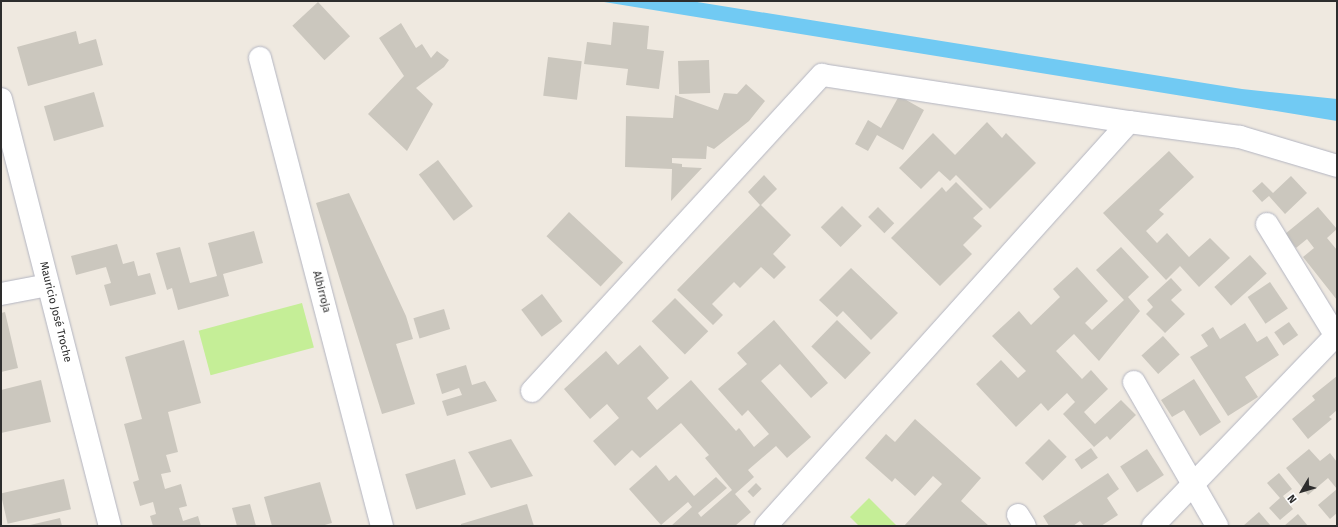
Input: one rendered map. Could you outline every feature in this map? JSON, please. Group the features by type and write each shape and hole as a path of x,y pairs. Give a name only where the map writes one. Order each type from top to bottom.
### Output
{"street":[{"name":"Albirroja","path":"260,58 382,526"},
{"path":"532,391 822,75 1129,122 1240,136 1337,166"},
{"name":"Mauricio José Troche","path":"1,99 110,526"},
{"path":"766,526 1129,122"},
{"path":"1153,526 1336,336 1267,224"},
{"path":"1,294 48,285"},
{"path":"1134,382 1217,526"}],"green space":[{"path":"302,303 314,347 211,375 199,331"},
{"path":"869,498 897,526 859,526 850,517"}],"water":[{"path":"598,1 691,1 1242,89 1337,99 1337,121"}],"building":[{"path":"318,2 350,36 324,60 292,26"},
{"path":"613,22 649,26 647,49 664,51 659,89 626,85 628,69 584,64 587,42 611,45"},
{"path":"401,23 416,48 422,44 431,58 437,51 449,60 444,67 416,88 433,104 407,151 368,114 404,76 379,38"},
{"path":"76,31 79,44 96,39 103,65 28,86 17,47"},
{"path":"548,57 582,61 577,100 543,96"},
{"path":"709,60 710,93 679,94 678,61"},
{"path":"746,84 765,101 749,121 714,149 707,146 706,159 672,158 672,163 682,164 682,167 702,168 671,201 672,169 625,167 626,116 673,118 675,95 718,110 724,93 737,94"},
{"path":"94,92 104,127 54,141 44,106"},
{"path":"899,96 924,110 903,150 877,135 868,151 855,144 868,120 881,128"},
{"path":"987,122 1002,138 1006,133 1036,163 990,209 956,175 950,181 939,171 921,189 899,168 933,133 955,155"},
{"path":"1169,151 1194,177 1159,210 1164,214 1146,231 1157,243 1167,233 1189,257 1210,238 1230,258 1199,287 1180,266 1166,280 1103,213"},
{"path":"438,160 473,206 454,221 419,174"},
{"path":"764,175 777,189 761,205 791,235 773,254 786,267 774,279 761,267 740,288 734,282 712,304 723,315 713,325 677,290 760,205 748,192"},
{"path":"1291,176 1307,193 1285,214 1269,196 1262,202 1252,191 1262,182 1273,193"},
{"path":"956,182 983,209 973,218 982,226 963,245 972,254 940,286 891,238 942,187 946,192"},
{"path":"349,193 406,316 413,339 396,344 415,404 382,414 316,203"},
{"path":"842,206 862,226 841,247 821,227"},
{"path":"878,207 894,223 884,233 868,217"},
{"path":"1318,207 1337,229 1327,238 1337,250 1337,300 1303,257 1314,248 1307,239 1296,248 1285,234"},
{"path":"569,212 623,262 601,287 546,236"},
{"path":"254,231 263,263 223,274 229,296 178,310 172,288 167,290 156,253 180,247 190,283 217,276 208,243"},
{"path":"117,244 123,264 134,261 138,276 150,273 156,294 110,306 104,285 111,283 106,267 76,275 71,256"},
{"path":"1121,247 1149,277 1128,297 1140,311 1099,361 1074,334 1056,351 1082,379 1091,370 1108,389 1084,412 1095,424 1121,400 1136,415 1110,440 1107,436 1094,447 1063,414 1075,402 1067,393 1048,411 1041,403 1016,427 976,384 1001,360 1018,378 1026,371 992,336 1019,311 1031,325 1060,297 1053,289 1077,267 1108,301 1085,323 1092,330 1124,300 1096,270"},
{"path":"1250,255 1267,274 1231,306 1214,287"},
{"path":"851,268 898,313 871,340 843,311 837,317 819,300"},
{"path":"1171,278 1182,290 1171,300 1185,314 1165,333 1146,314 1153,307 1147,300"},
{"path":"1270,282 1288,309 1266,324 1248,297"},
{"path":"542,294 562,321 542,337 521,310"},
{"path":"675,298 708,331 685,355 652,321"},
{"path":"444,309 450,329 420,338 413,318"},
{"path":"5,312 18,368 1,372 1,313"},
{"path":"774,320 828,383 811,398 780,364 761,381 811,437 787,458 776,446 748,470 754,477 735,494 751,512 735,526 671,526 692,507 688,502 661,525 629,489 656,465 669,481 676,475 694,496 716,477 727,488 698,513 701,517 732,490 705,458 709,455 681,423 640,458 632,450 615,466 593,441 619,418 607,404 590,419 564,389 606,351 618,365 640,345 669,378 647,398 657,410 691,380 736,431 739,428 754,447 769,434 748,410 742,416 718,389 747,364 737,353"},
{"path":"837,320 871,353 845,379 811,347"},
{"path":"1289,322 1298,335 1283,345 1274,332"},
{"path":"1245,323 1257,342 1267,336 1279,355 1245,377 1258,397 1228,416 1190,357 1208,346 1201,335 1213,327 1220,339"},
{"path":"1163,336 1180,355 1158,374 1141,355"},
{"path":"184,340 201,403 168,412 178,452 166,455 171,472 161,474 165,489 181,484 187,506 179,508 183,521 198,516 201,526 153,526 150,516 156,514 153,502 140,506 133,482 139,480 124,424 142,419 125,357"},
{"path":"466,365 472,385 485,381 497,401 447,416 442,401 462,395 459,388 442,394 436,374"},
{"path":"1337,376 1337,410 1329,417 1332,419 1308,439 1292,419 1315,400 1312,396"},
{"path":"1194,379 1221,422 1200,436 1184,410 1172,417 1161,400"},
{"path":"41,380 51,422 1,433 1,390"},
{"path":"915,419 981,478 961,501 989,526 904,526 942,484 933,476 915,496 895,478 892,482 865,458 886,434 895,442"},
{"path":"511,439 533,476 491,488 468,452"},
{"path":"1049,439 1067,457 1043,481 1025,463"},
{"path":"1091,448 1098,458 1081,469 1075,459"},
{"path":"1147,449 1164,475 1137,492 1120,466"},
{"path":"1309,449 1320,461 1330,453 1337,462 1337,489 1328,478 1308,495 1286,468"},
{"path":"455,459 466,494 416,510 405,474"},
{"path":"1108,473 1119,489 1107,498 1118,515 1101,526 1084,526 1080,521 1073,526 1049,526 1043,516"},
{"path":"1279,473 1292,489 1283,496 1293,509 1280,520 1269,508 1280,498 1267,483"},
{"path":"64,479 71,509 8,524 1,494"},
{"path":"320,482 332,523 321,526 272,526 264,497"},
{"path":"756,483 762,489 753,497 748,491"},
{"path":"1337,489 1337,513 1330,519 1318,505"},
{"path":"250,504 256,526 237,526 232,508"},
{"path":"527,504 534,526 461,526 461,524"},
{"path":"1259,512 1271,526 1243,526"},
{"path":"1298,514 1308,526 1284,526"},
{"path":"60,518 62,526 30,526 30,525"}]}
